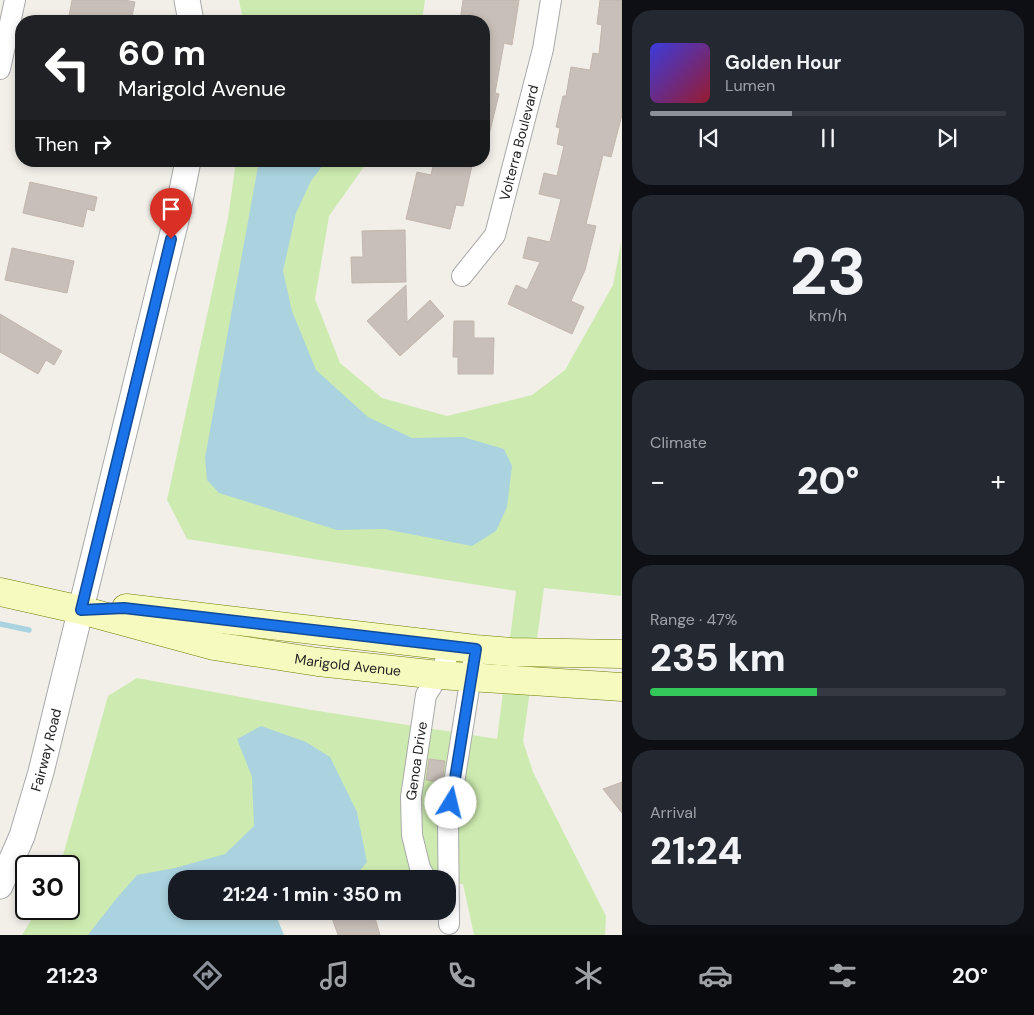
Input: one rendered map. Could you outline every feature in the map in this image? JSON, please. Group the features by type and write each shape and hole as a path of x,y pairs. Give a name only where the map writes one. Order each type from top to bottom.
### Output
{"main road":[{"name":"Marigold Avenue","path":"0,592 81,610 214,646 318,662 439,676 622,687"},
{"name":"Marigold Avenue","path":"81,610 124,608 511,652 622,654"}],"street":[{"path":"0,69 15,0"},
{"path":"187,0 189,15"},
{"name":"Volterra Boulevard","path":"462,276 495,235 543,49 551,0"},
{"name":"Fairway Road","path":"0,886 15,853 32,805 176,220 187,167"},
{"path":"449,924 448,821 471,678 464,648"},
{"name":"Genoa Drive","path":"421,870 412,835 411,797 426,695 439,676 464,648"}],"green space":[{"path":"239,0 425,0 423,15 242,15"},
{"path":"235,167 364,167 329,216 315,299 340,363 382,398 447,416 532,395 565,370 613,285 621,243 621,596 544,588 523,741 533,772 606,916 605,935 474,935 463,884 456,883 456,870 363,870 341,867 300,870 168,870 168,920 215,920 281,935 22,935 31,920 80,920 80,855 63,855 108,696 137,678 312,710 497,739 516,591 187,539 167,500 228,218"}],"water":[{"path":"258,167 322,167 311,181 296,213 283,271 292,311 316,370 368,417 412,438 463,437 504,449 512,466 507,507 496,531 472,546 384,529 337,530 219,493 207,480 205,458"},
{"path":"261,726 306,742 330,757 357,812 367,862 360,870 168,870 168,920 278,920 284,935 88,935 137,875 175,868 225,854 254,826 252,777 237,739"}],"building":[{"path":"72,0 124,0 135,2 132,15 69,15"},
{"path":"463,0 519,0 512,45 504,43 495,93 499,94 490,131 490,15 461,15"},
{"path":"600,0 622,0 622,115 611,157 603,155 586,224 596,226 585,270 571,301 584,307 572,334 508,304 516,285 527,290 540,262 523,258 528,237 550,242 561,199 539,194 544,173 557,176 564,146 557,144 560,128 556,127 563,96 566,96 571,67 590,70 593,53 599,54 602,25 597,24"},
{"path":"433,167 472,167 463,206 456,205 450,229 406,219 417,172 431,175"},
{"path":"30,182 97,197 94,211 87,209 83,227 23,213"},
{"path":"405,230 406,282 352,283 351,257 363,257 362,231"},
{"path":"12,248 74,261 67,293 5,280"},
{"path":"406,285 407,322 430,300 444,316 400,356 367,321"},
{"path":"0,314 62,351 54,365 46,360 38,374 0,352"},
{"path":"454,321 474,321 474,338 494,338 493,374 458,374 458,357 453,357"},
{"path":"429,759 445,761 442,782 426,780"},
{"path":"622,782 622,813 603,789"},
{"path":"333,920 376,920 380,935 338,935"}],"waterway":[{"path":"0,624 29,630"}],"route":[{"path":"171,239 81,610 124,608 476,649 451,803"}]}
